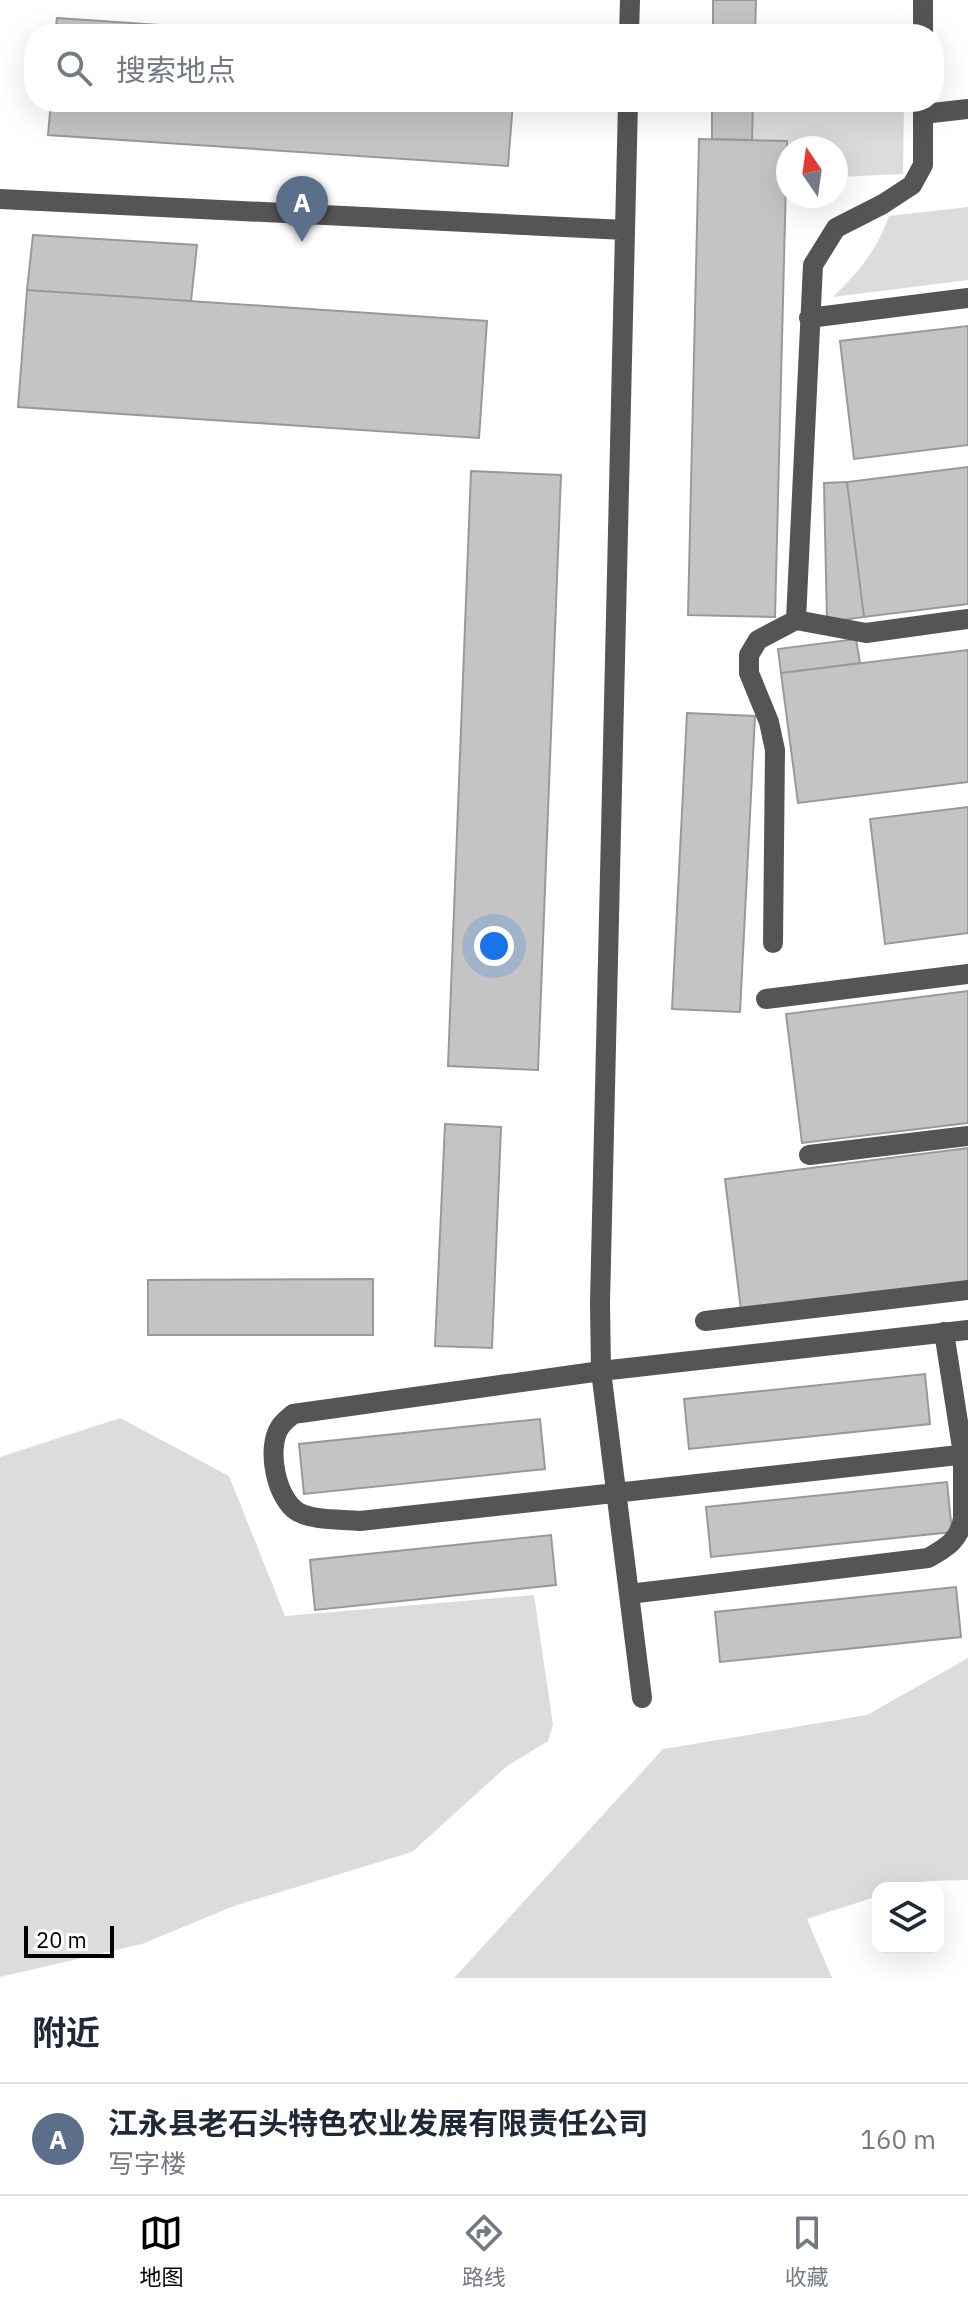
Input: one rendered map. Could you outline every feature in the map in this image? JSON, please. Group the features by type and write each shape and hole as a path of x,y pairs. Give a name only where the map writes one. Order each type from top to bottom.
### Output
{"street":[{"path":"629,24 630,0"},
{"path":"923,0 923,24"},
{"path":"944,108 968,109"},
{"path":"628,112 600,1303 601,1371 642,1698"},
{"path":"796,620 813,265 836,228 912,185 923,165 923,112"},
{"path":"0,199 625,230"},
{"path":"809,318 968,298"},
{"path":"773,943 775,750 769,722 749,673 749,655 758,640 796,620 866,633 968,619"},
{"path":"766,999 968,974"},
{"path":"809,1155 968,1136"},
{"path":"705,1321 968,1290"},
{"path":"965,1454 360,1521 316,1517 296,1511 280,1489 273,1458 279,1428 293,1414 601,1371 968,1330"},
{"path":"629,1594 928,1558 951,1546 962,1528 965,1454 944,1332"}],"shaded area":[{"path":"753,112 904,112 903,174 848,176 848,136 776,136 776,168 752,140"},
{"path":"968,207 968,280 833,297 866,260 889,216"},
{"path":"120,1418 229,1476 285,1616 534,1595 553,1725 548,1741 507,1766 412,1852 234,1906 142,1944 0,1977 0,1457"},
{"path":"968,1658 968,1880 872,1882 872,1898 807,1919 832,1978 454,1978 663,1749 867,1715"}],"building":[{"path":"713,0 756,0 755,24 713,24"},
{"path":"57,18 146,24 56,24"},
{"path":"50,112 512,112 508,166 48,135"},
{"path":"712,112 753,112 752,140 712,139"},
{"path":"699,139 776,141 776,208 785,208 775,617 688,615"},
{"path":"33,235 197,245 191,301 27,290"},
{"path":"27,290 487,321 479,438 18,407"},
{"path":"968,326 968,445 854,459 840,341"},
{"path":"968,467 968,604 864,617 847,482"},
{"path":"471,471 561,475 538,1070 448,1066"},
{"path":"847,482 864,617 827,622 824,483"},
{"path":"856,639 860,663 781,673 778,649"},
{"path":"968,650 968,782 798,803 781,673"},
{"path":"687,713 755,716 740,1012 672,1009"},
{"path":"968,807 968,933 885,944 870,819"},
{"path":"968,991 968,1123 802,1143 786,1014"},
{"path":"445,1124 501,1127 492,1348 435,1346"},
{"path":"968,1148 968,1282 741,1310 725,1179"},
{"path":"373,1279 373,1335 148,1335 148,1280"},
{"path":"925,1374 930,1424 689,1449 684,1399"},
{"path":"540,1419 545,1469 304,1494 299,1444"},
{"path":"947,1482 952,1532 711,1557 706,1507"},
{"path":"551,1535 556,1585 315,1610 310,1560"},
{"path":"956,1587 961,1637 720,1662 715,1612"}],"place":[{"name":"江永县老石头特色农业发展有限责任公司","path":"302,242"}]}
